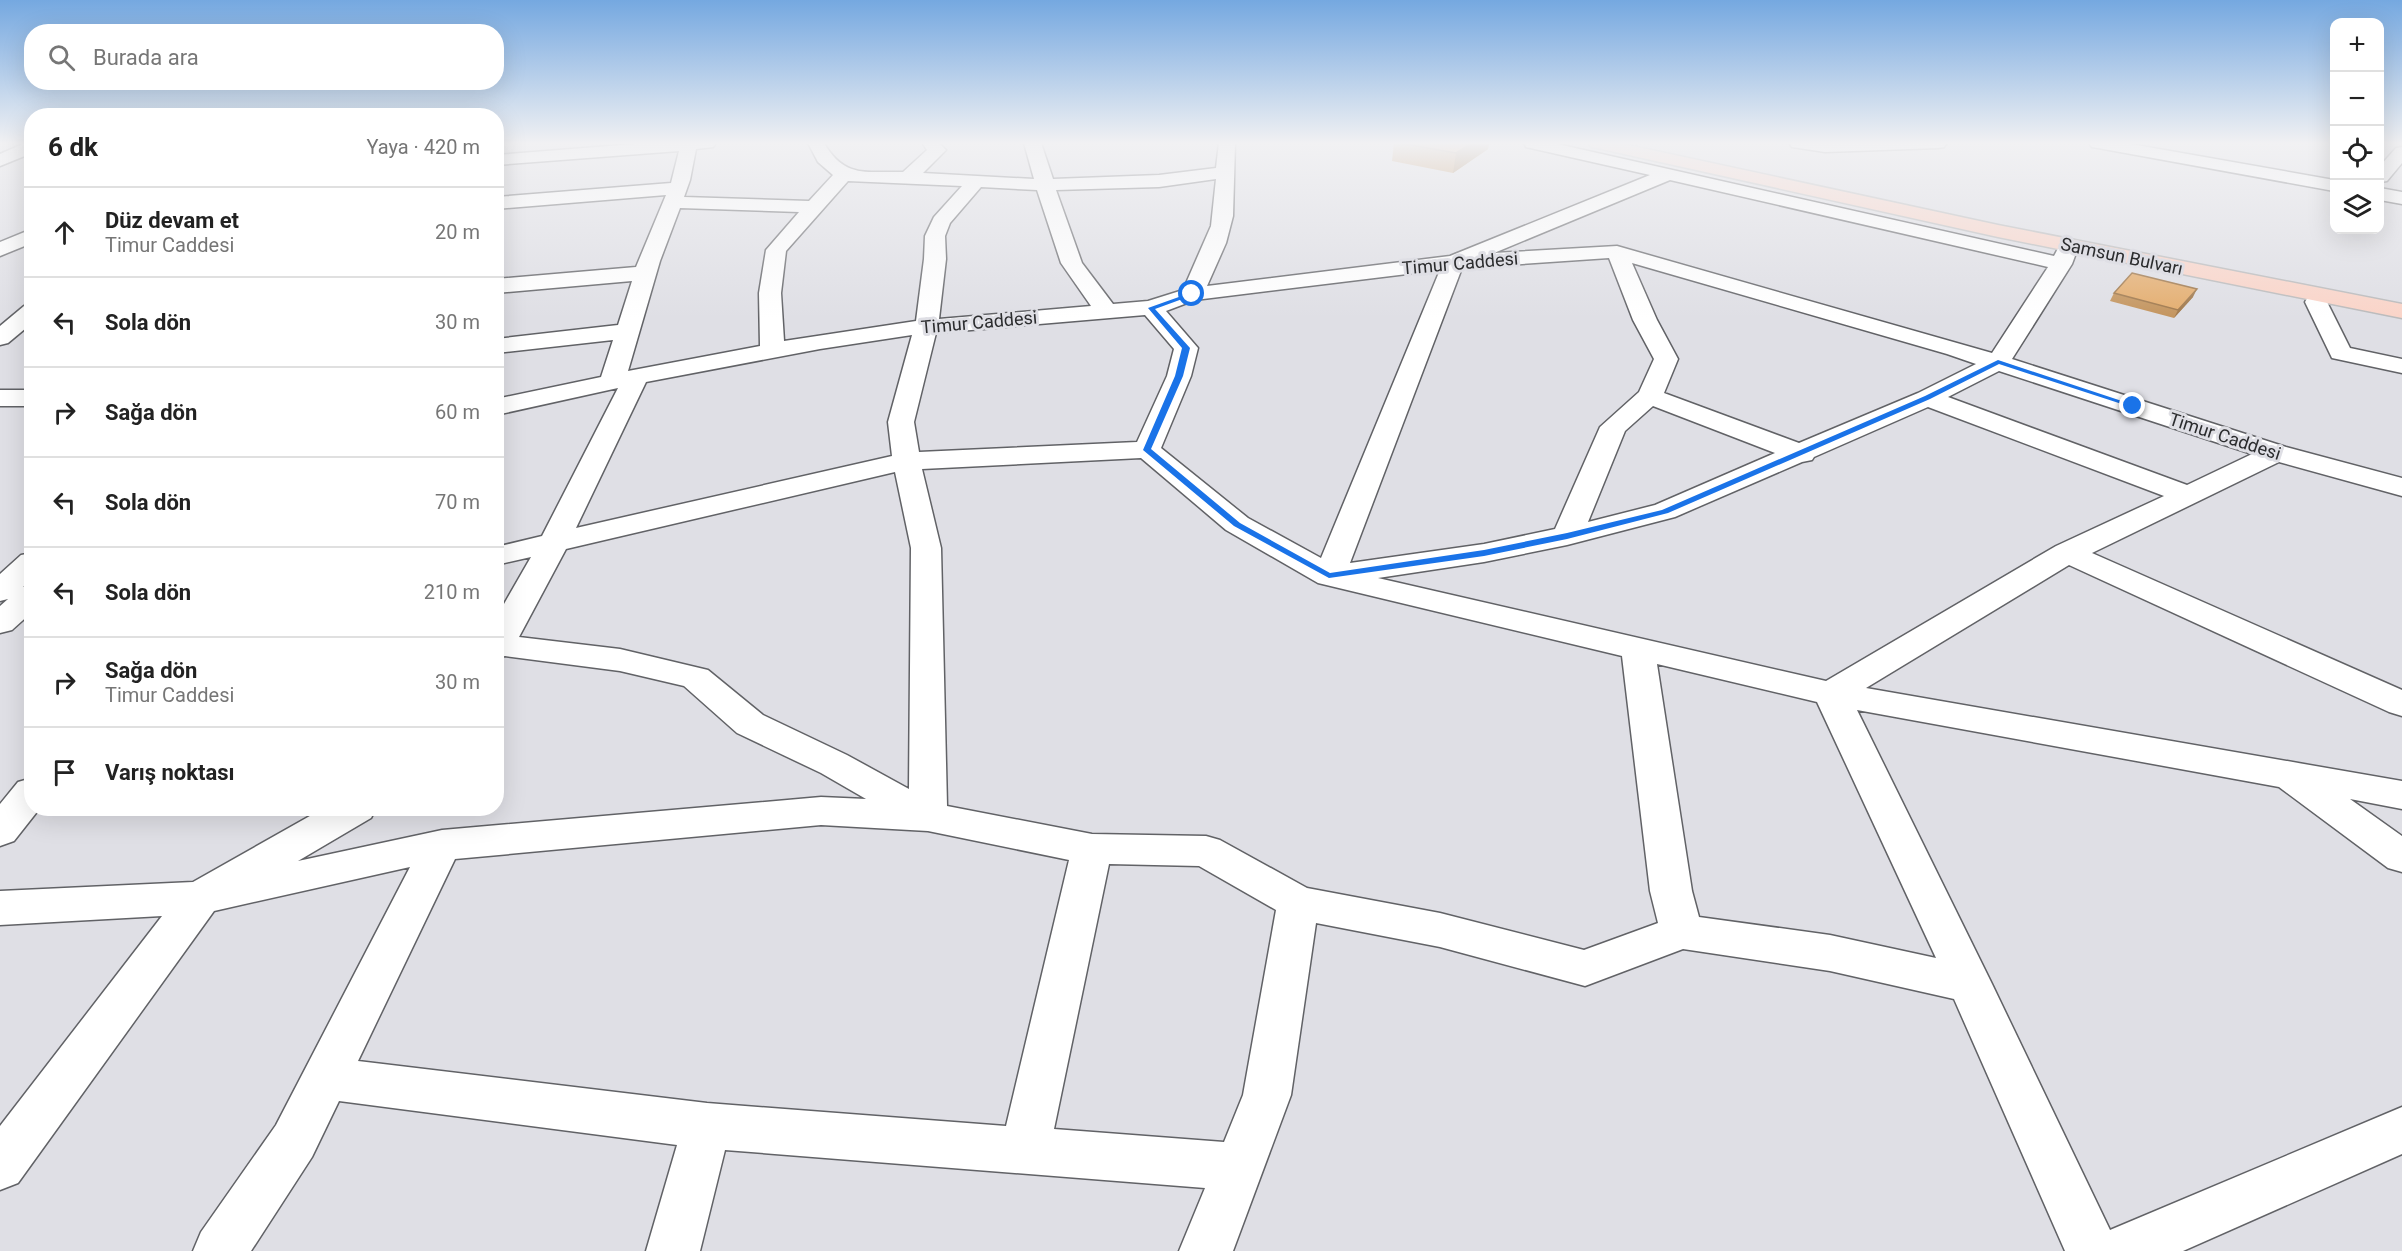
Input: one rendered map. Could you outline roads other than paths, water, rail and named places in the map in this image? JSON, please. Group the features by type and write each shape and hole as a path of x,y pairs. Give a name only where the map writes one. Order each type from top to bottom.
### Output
{"main road":[{"name":"Samsun Bulvarı","path":"1860,201 1912,213 2065,255 2097,251 2402,311"},
{"path":"1923,201 2194,260 2402,298"},
{"path":"2041,227 2343,279"},
{"path":"2097,251 2316,302 2402,318"}],"street":[{"path":"504,203 532,201"},
{"path":"504,636 553,545 624,379 629,331 646,273 673,201"},
{"path":"748,201 812,207"},
{"path":"772,350 770,293 776,250 817,201"},
{"path":"928,817 926,548 906,461 901,422 926,327 935,259 935,236 941,221 959,201"},
{"path":"1051,201 1072,263 1106,311"},
{"path":"1192,294 1222,225 1224,201"},
{"path":"1329,576 1454,262 1602,201"},
{"path":"1329,576 1484,553 1567,536 1665,511 1802,454 1928,398 1998,362 2065,255 1798,201"},
{"path":"1567,536 1613,427 1650,396 1666,359 1645,320 1617,252"},
{"name":"Timur Caddesi","path":"504,405 772,350 926,327 1151,308 1192,294 1454,262 1617,252 1998,362 2276,453 2402,487"},
{"path":"504,285 646,273"},
{"path":"2316,302 2341,353 2402,366"},
{"path":"1147,450 1179,376 1186,348 1151,308"},
{"path":"0,338 24,317"},
{"path":"504,345 629,331"},
{"path":"1650,396 1802,454"},
{"path":"0,398 24,398"},
{"path":"1928,398 2188,495"},
{"path":"504,554 553,545 906,461 1147,450 1237,525 1329,576 1831,694 2402,795"},
{"path":"1831,694 2067,553 2276,453"},
{"path":"2067,553 2402,704"},
{"path":"0,559 24,555"},
{"path":"0,623 22,596"},
{"path":"504,648 620,660 696,678 750,724 834,764 928,817"},
{"path":"1638,648 1671,891 1682,932"},
{"path":"1831,694 1970,984 2092,1251"},
{"path":"2288,774 2402,857"},
{"path":"0,831 24,802"},
{"path":"0,908 200,898 441,845 821,810 928,817 1092,849 1206,851 1298,903 1440,930 1585,968 1682,932 1830,953 1970,984"},
{"path":"0,1166 200,898 343,816"},
{"path":"220,1251 294,1142 441,845"},
{"path":"1025,1150 1092,849"},
{"path":"1206,1251 1267,1095 1298,903"},
{"path":"326,1078 707,1126 1239,1167"},
{"path":"673,1251 707,1126"},
{"path":"2122,1251 2402,1130"}]}
